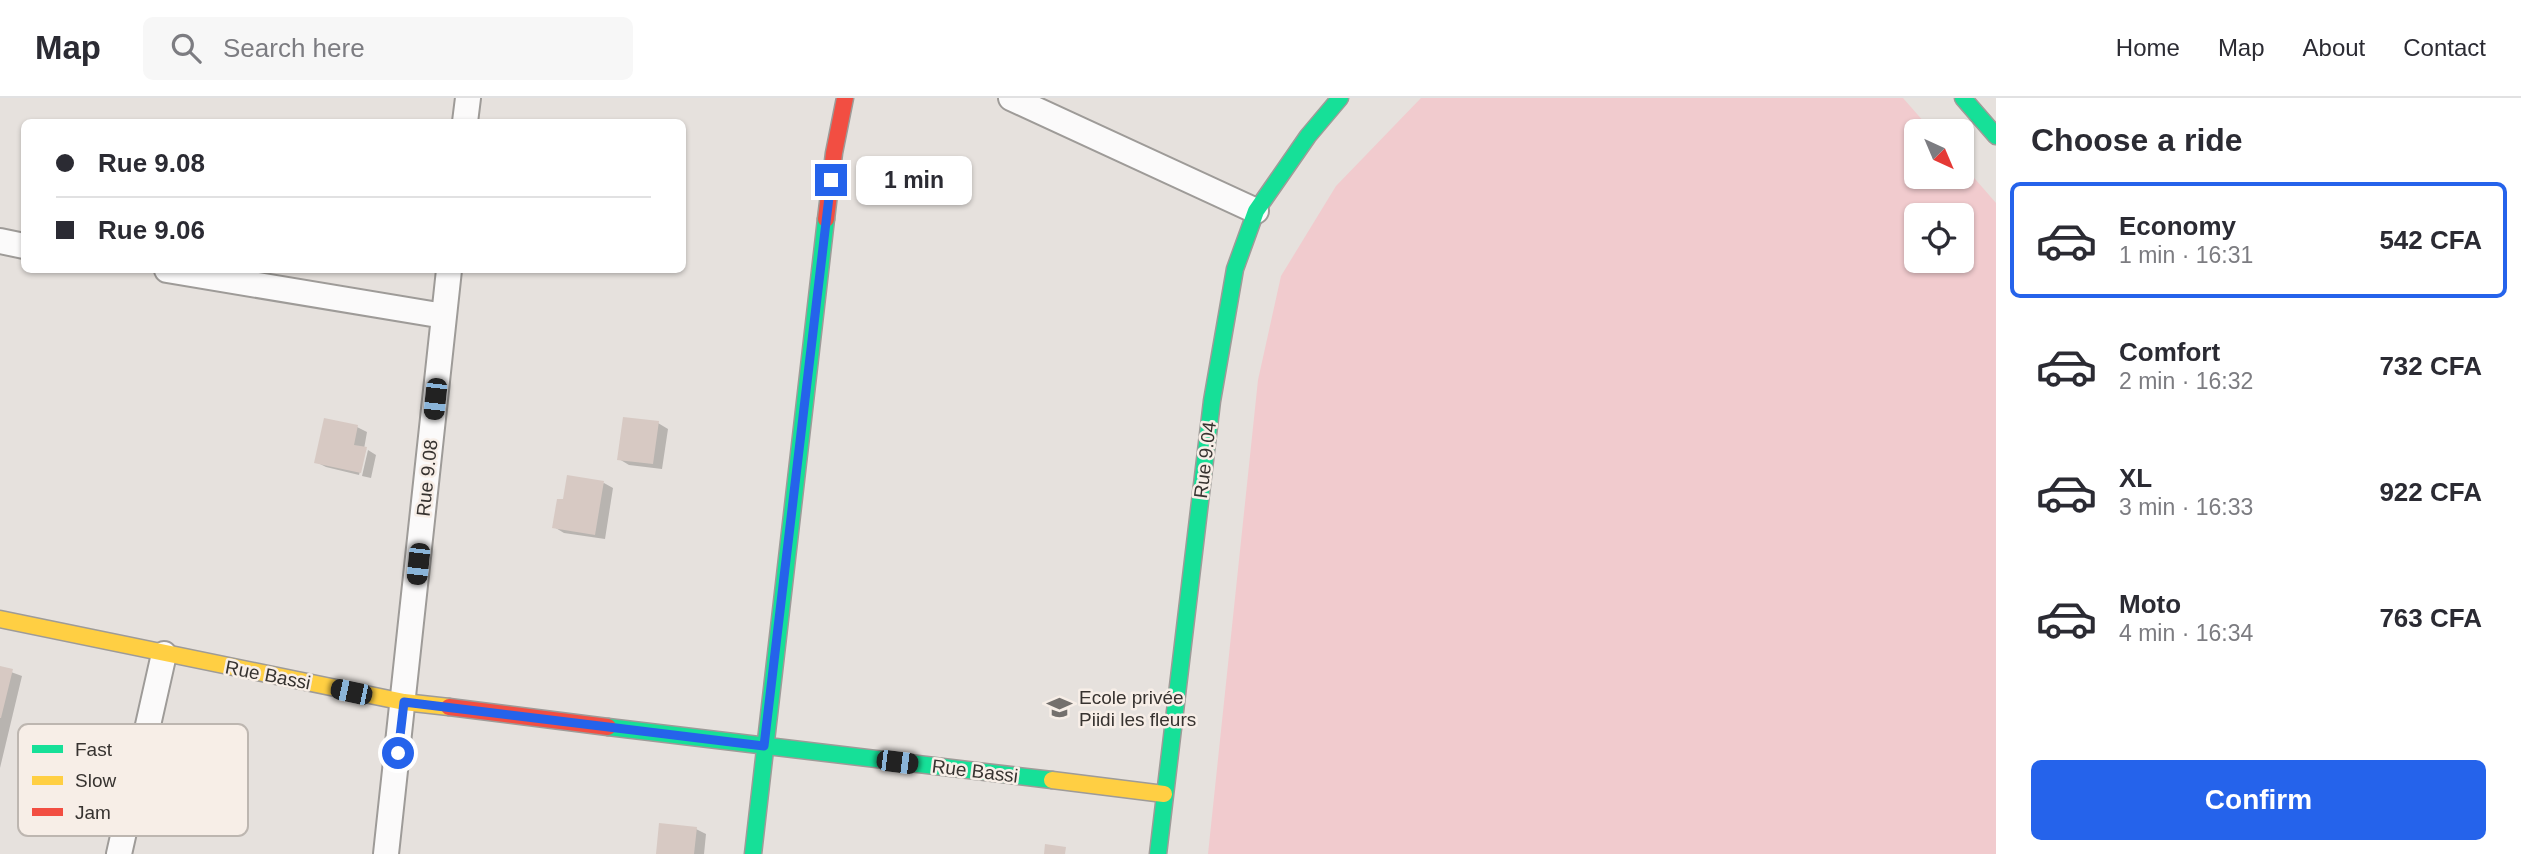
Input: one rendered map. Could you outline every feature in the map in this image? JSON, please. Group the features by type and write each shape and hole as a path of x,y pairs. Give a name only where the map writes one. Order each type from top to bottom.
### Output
{"street":[{"path":"465,119 468,98"},
{"path":"753,854 834,153 845,98"},
{"path":"1011,98 1058,122 1256,211"},
{"name":"Rue 9.04","path":"1158,854 1212,401 1235,269 1256,211 1308,136 1340,98"},
{"path":"1963,98 1996,136"},
{"path":"0,242 21,246"},
{"path":"185,273 444,316"},
{"name":"Rue 9.08","path":"386,854 449,273"},
{"name":"Rue Bassi","path":"0,619 404,702 1164,794"},
{"path":"148,724 164,654"},
{"path":"119,854 123,836"}],"shaded area":[{"path":"1421,98 1903,98 1921,119 1904,119 1904,189 1974,189 1974,178 1996,203 1996,854 1208,854 1258,380 1281,276 1336,186"}],"building":[{"path":"623,417 659,421 653,464 617,460"},
{"path":"324,418 358,425 354,445 367,447 361,473 314,463"},
{"path":"567,475 604,481 595,535 552,528 557,499 563,499"},
{"path":"0,666 13,669 1,718 0,718"},
{"path":"659,823 697,827 694,854 656,854"},
{"path":"1045,844 1066,847 1065,854 1044,854"}],"traffic: fast":[{"path":"1158,854 1212,401 1235,269 1256,211 1308,136 1340,98"},
{"path":"1963,98 1996,136"},
{"path":"753,854 826,219"},
{"path":"608,727 1052,780"}],"traffic: slow":[{"path":"0,619 404,702 449,707"},
{"path":"1052,780 1164,794"}],"traffic: jam":[{"path":"826,219 834,153 845,98"},
{"path":"449,707 608,727"}],"place":[{"name":"Ecole privée Piidi les fleurs","path":"1059,708"}],"route":[{"path":"398,753 404,702 764,746 831,180"}]}
